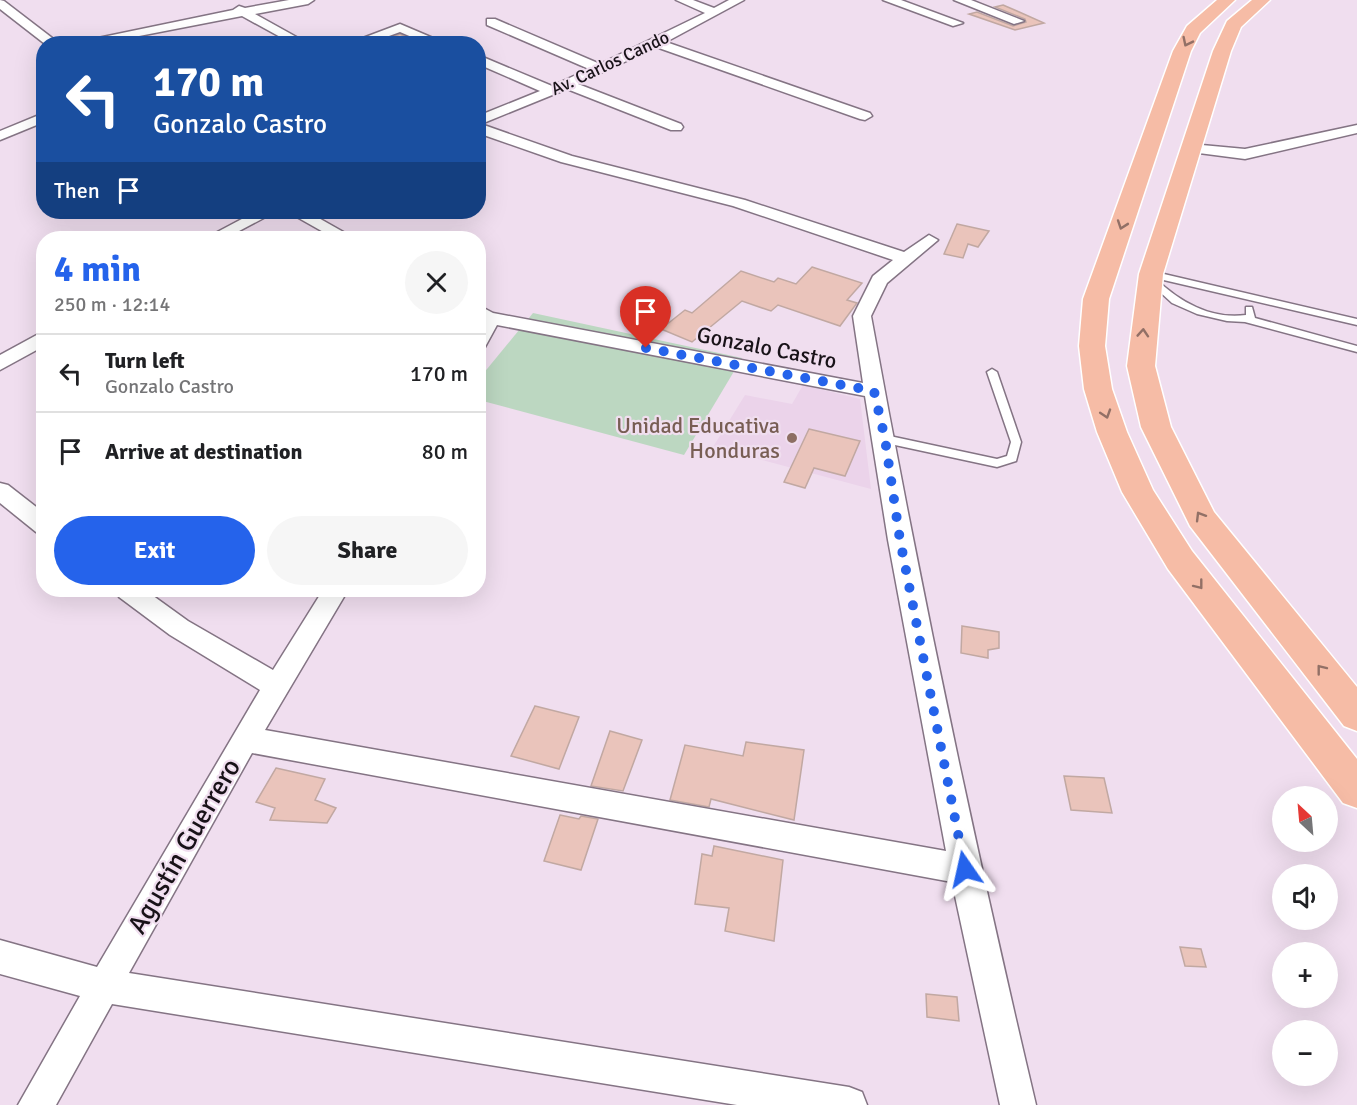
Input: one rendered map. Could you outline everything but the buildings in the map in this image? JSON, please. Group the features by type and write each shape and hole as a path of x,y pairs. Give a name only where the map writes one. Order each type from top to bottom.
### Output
{"highway":[{"path":"1262,0 1233,25 1191,148 1151,276 1141,366 1156,427 1201,518 1357,715"},
{"path":"1223,1 1192,30 1182,51 1096,299 1092,346 1098,389 1112,432 1138,492 1180,560 1357,790"}],"street":[{"path":"115,36 308,0"},
{"path":"682,0 715,12"},
{"name":"Av. Carlos Cando","path":"486,118 552,91 655,43 738,0"},
{"path":"889,0 957,23"},
{"path":"960,0 1018,21"},
{"path":"0,3 43,36"},
{"path":"226,4 288,36"},
{"path":"491,22 599,69"},
{"path":"376,36 400,28 420,36"},
{"path":"655,43 865,116"},
{"path":"486,62 552,91"},
{"path":"566,84 676,127"},
{"path":"0,136 36,120"},
{"path":"1191,148 1245,154 1357,129"},
{"path":"486,132 512,143 612,173 714,196 905,258"},
{"path":"228,231 253,219"},
{"path":"309,219 333,231"},
{"path":"929,240 879,280 862,316 874,391 885,439 900,540 965,869 1018,1105"},
{"name":"Gonzalo Castro","path":"486,315 874,391"},
{"path":"0,364 36,342"},
{"path":"0,491 36,520"},
{"path":"137,597 179,628 277,686"},
{"name":"Agustín Guerrero","path":"36,1105 245,739 332,597"},
{"path":"245,739 965,869"},
{"path":"0,957 105,986 849,1105"}],"lane":[{"path":"1151,276 1184,306 1357,349"},
{"path":"1151,276 1357,322"},
{"path":"1246,320 1251,317 1249,309"},
{"path":"885,439 997,463 1012,458 1016,442 992,372"}],"shaded area":[{"name":"Unidad Educativa Honduras","path":"803,385 860,399 871,489 713,447 745,395 792,404"}],"green space":[{"path":"533,313 742,358 684,455 486,402 486,370"}],"place":[{"name":"Unidad Educativa Honduras","path":"792,438"}],"route":[{"path":"646,348 874,391 885,439 900,540 965,869"}]}
